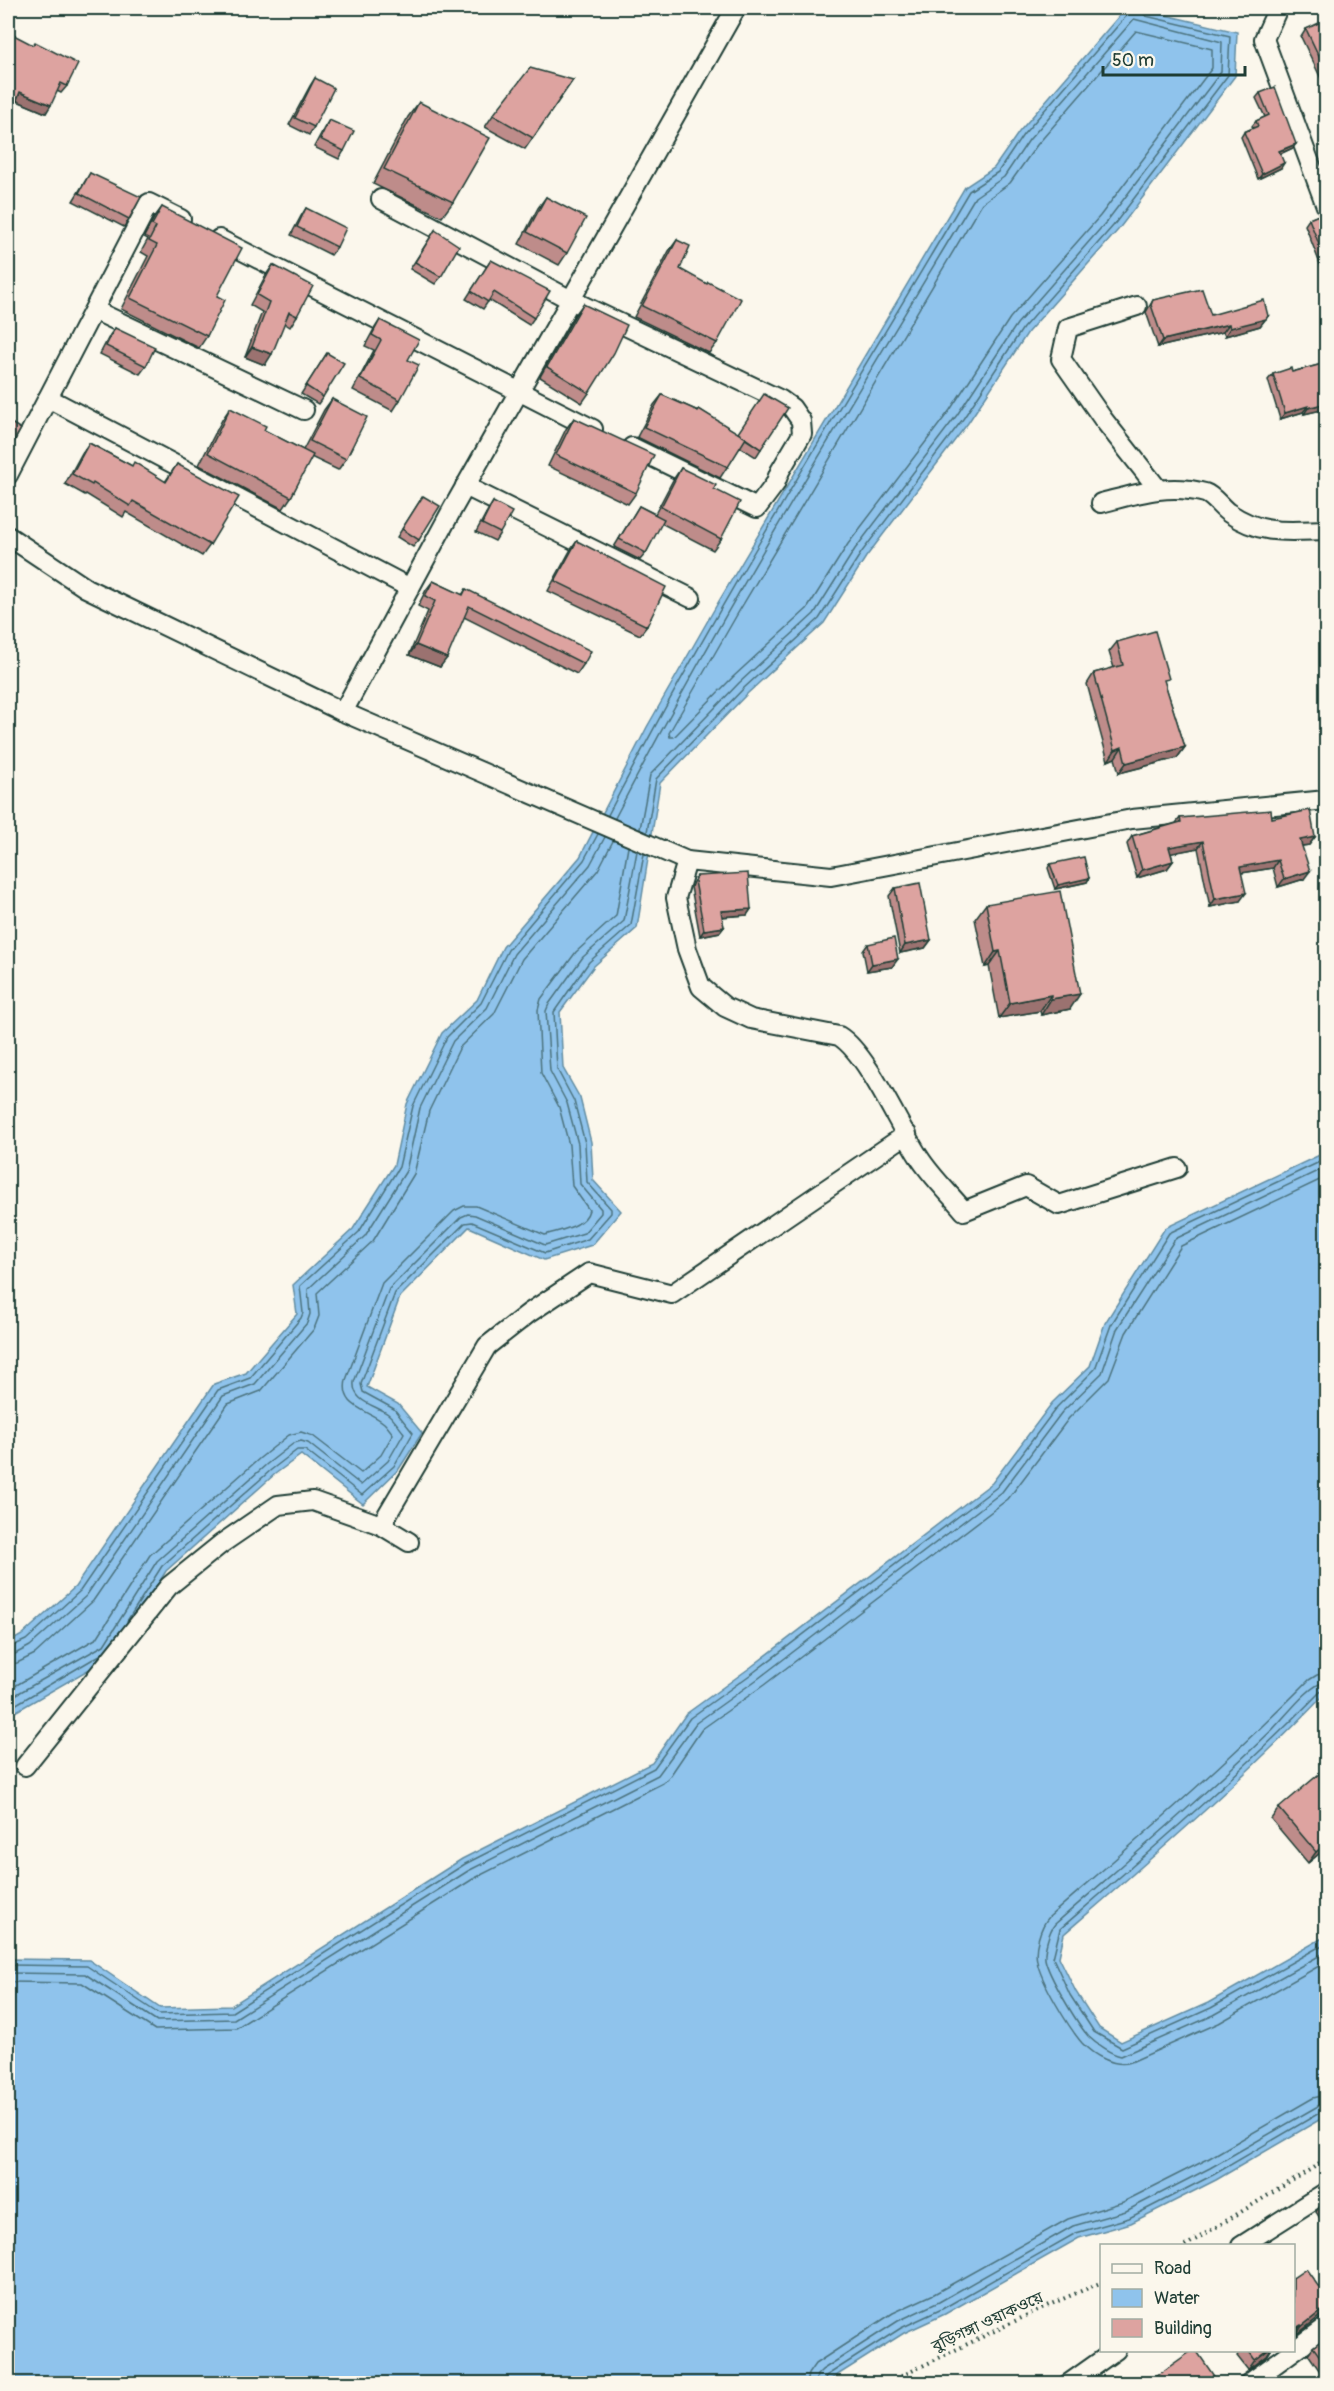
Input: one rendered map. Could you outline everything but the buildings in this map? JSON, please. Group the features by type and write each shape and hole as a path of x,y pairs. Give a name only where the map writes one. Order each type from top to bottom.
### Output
{"street":[{"path":"343,712 465,486 736,8"},
{"path":"1278,8 1264,39 1326,206"},
{"path":"8,475 149,203 518,392 757,508 776,484 780,471 802,434 801,421 792,408 781,400 571,300 381,199"},
{"path":"1137,306 1068,328 1061,360 1103,419 1158,489"},
{"path":"94,310 304,410"},
{"path":"48,398 410,588"},
{"path":"465,486 691,598"},
{"path":"1101,503 1158,489 1173,488 1207,494 1229,513 1252,527 1271,532 1326,530"},
{"path":"8,536 86,588 343,712 687,861 831,876 1132,819 1326,800"},
{"path":"687,861 676,898 687,949 701,987 724,1007 751,1019 839,1036 846,1041 862,1061 919,1157 964,1211 1026,1186 1059,1205 1177,1167"},
{"path":"381,1525 487,1346 529,1313 589,1273 672,1294 907,1134"},
{"path":"24,1766 169,1586 221,1544 278,1505 313,1501 381,1525 409,1542"},
{"path":"1244,2244 1326,2192"},
{"path":"1295,2350 1326,2327"},
{"path":"1068,2384 1113,2352"},
{"path":"1248,2384 1292,2352"}],"path":[{"path":"1188,2244 1326,2160"},
{"name":"বুড়িগঙ্গা ওয়াকওয়ে","path":"885,2384 1100,2282"}],"water":[{"path":"1126,8 1136,8 1237,32 1235,76 1118,230 1028,332 968,423 866,557 824,623 748,693 660,783 637,928 594,966 560,1012 563,1068 580,1098 591,1142 593,1180 621,1211 592,1245 544,1260 469,1227 400,1297 367,1387 398,1404 422,1433 399,1469 363,1504 301,1455 275,1474 166,1571 114,1655 15,1712 8,1713 8,1643 22,1635 75,1587 214,1384 246,1373 297,1314 293,1285 353,1229 394,1165 407,1104 442,1033 477,1000 503,947 580,857 647,727 719,601 965,187 994,168 1019,132"},
{"path":"1326,1152 1326,1693 1231,1786 1064,1934 1059,1957 1076,1992 1099,2028 1121,2042 1208,2003 1326,1936 1326,2116 1216,2180 1131,2223 1079,2238 945,2314 904,2333 825,2383 8,2383 8,1959 89,1960 160,2008 231,2006 462,1859 652,1763 686,1714 992,1483 1052,1403 1090,1366 1105,1323 1165,1228"}]}
